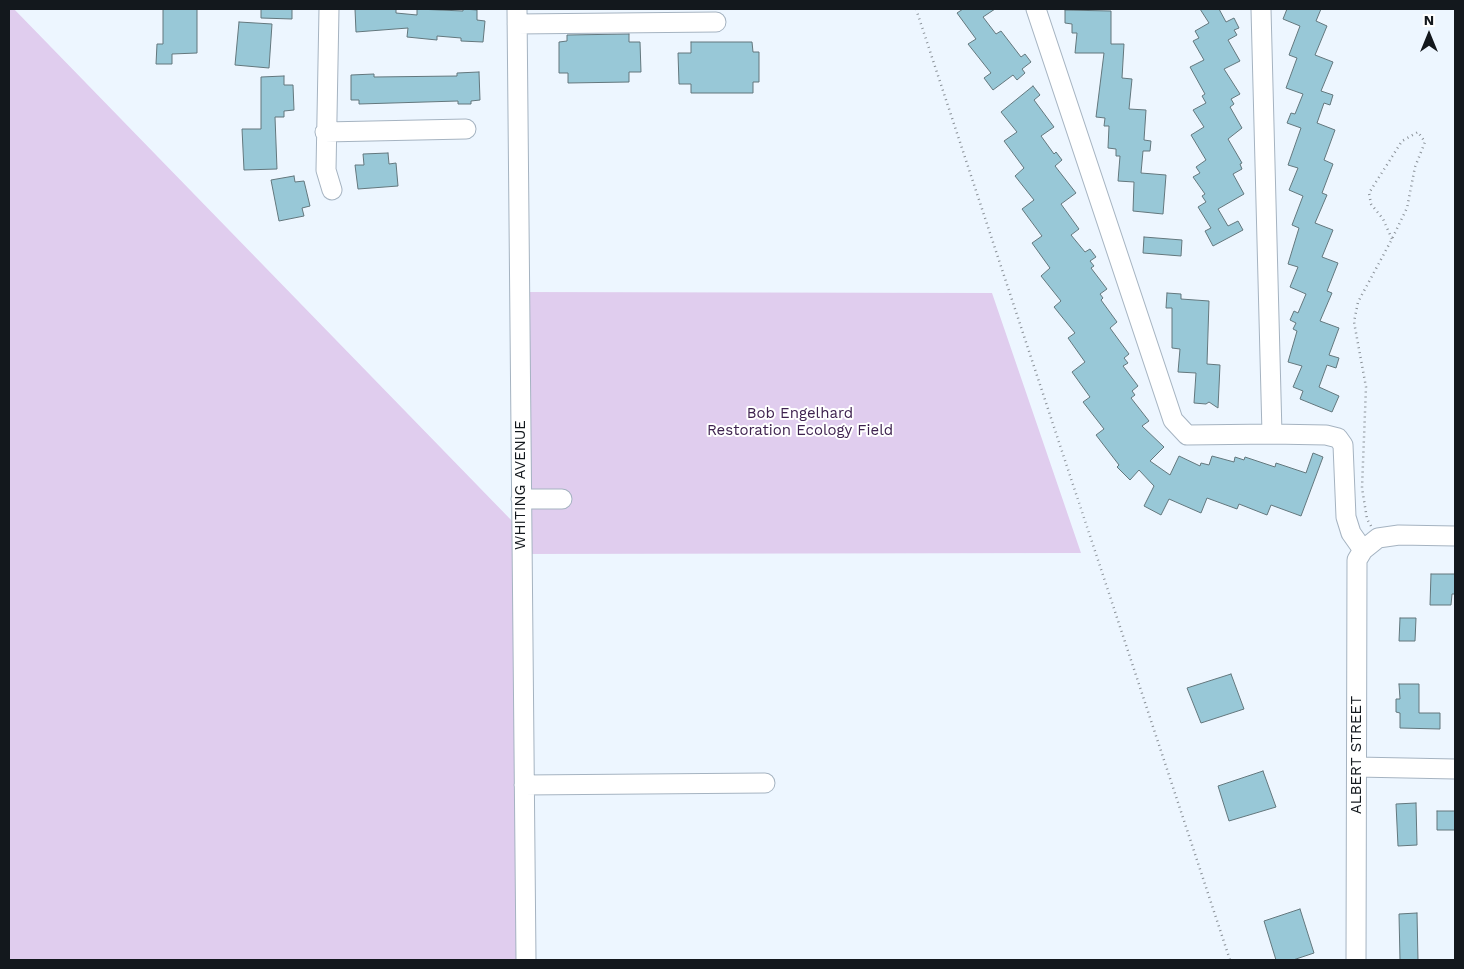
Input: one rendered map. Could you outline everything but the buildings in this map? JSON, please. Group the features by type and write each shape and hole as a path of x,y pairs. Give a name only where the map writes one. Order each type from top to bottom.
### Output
{"street":[{"path":"329,9 325,132 326,170 332,190"},
{"path":"1036,9 1173,420 1187,436 1272,434 1326,435 1338,438 1343,445 1346,517 1351,533 1363,550 1378,538 1399,534 1455,536"},
{"path":"1261,9 1272,434"},
{"path":"517,16 716,22"},
{"name":"WHITING AVENUE","path":"517,16 526,960"},
{"path":"325,132 466,129"},
{"path":"521,499 562,499"},
{"name":"ALBERT STREET","path":"1356,960 1356,575 1357,560 1363,550"},
{"path":"1357,767 1455,769"},
{"path":"524,785 765,783"}],"path":[{"path":"916,9 1230,960"},
{"path":"1378,538 1367,519 1362,488 1366,387 1354,322 1358,302 1392,239 1407,208 1415,167 1425,142 1418,132 1402,141 1374,181 1369,193 1371,204 1383,219 1392,239"}],"green space":[{"path":"9,9 14,9 514,523 519,960 9,960"},
{"name":"Bob Engelhard Restoration Ecology Field","path":"519,292 992,293 1081,553 521,554"}]}
